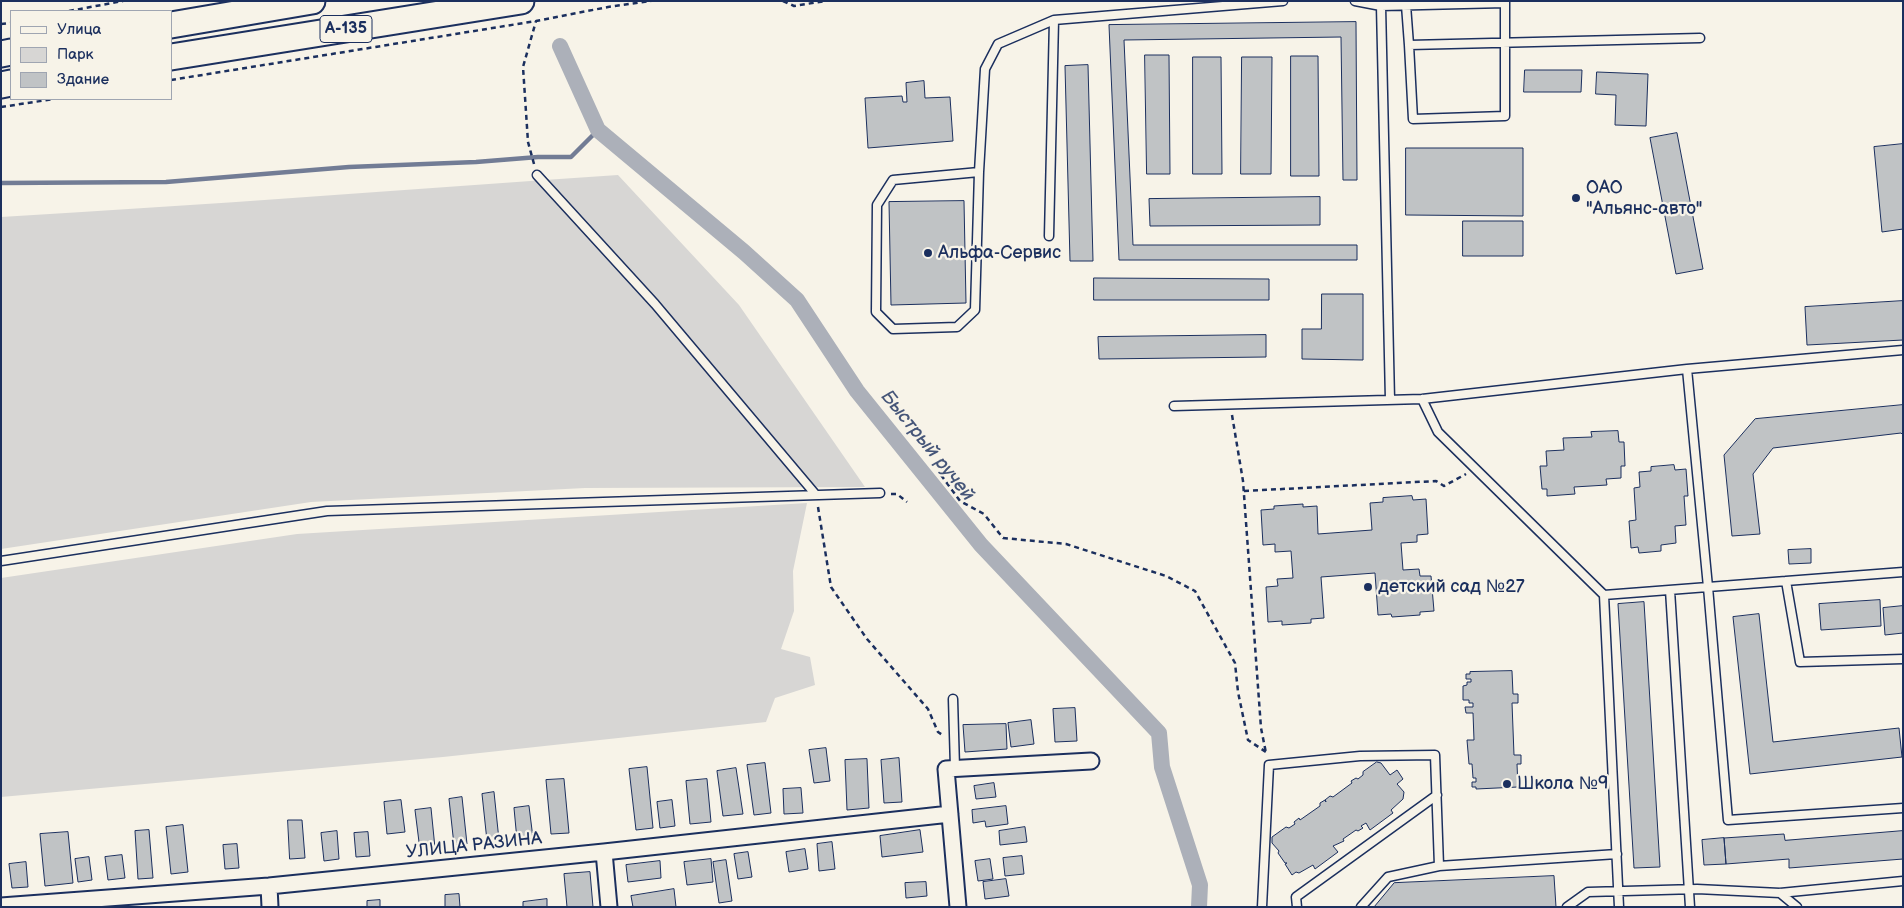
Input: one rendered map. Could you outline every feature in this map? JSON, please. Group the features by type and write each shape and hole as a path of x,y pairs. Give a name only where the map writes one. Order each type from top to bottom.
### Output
{"highway":[{"name":"А-135","path":"172,25 312,1"},
{"name":"А-135","path":"172,58 521,1"}],"street":[{"path":"958,907 950,814 951,769 1091,760"},
{"name":"УЛИЦА РАЗИНА","path":"1,906 269,886 950,814"},
{"path":"604,852 609,907"},
{"path":"269,886 270,907"}],"lane":[{"path":"979,172 893,180 878,205 876,312 893,329 957,327 975,310 979,172 985,70 998,44 1054,20 1283,1"},
{"path":"1355,1 1381,6 1406,5 1505,2 1505,116 1413,119 1406,5"},
{"path":"1381,6 1390,400"},
{"path":"1049,236 1054,20"},
{"path":"1409,45 1700,38"},
{"path":"537,175 655,304 816,495"},
{"path":"1174,406 1422,399 1687,369 1903,350"},
{"path":"1687,369 1728,820 1903,808"},
{"path":"1422,399 1438,432 1604,595 1619,907"},
{"path":"1,562 327,511 880,493"},
{"path":"1604,595 1903,572"},
{"path":"1786,581 1800,662 1903,659"},
{"path":"1670,590 1690,907"},
{"path":"951,769 954,745 953,699"},
{"path":"1262,907 1269,765 1360,756 1435,755 1439,866"},
{"path":"1297,907 1296,897 1436,795"},
{"path":"1360,907 1388,877 1439,866 1617,854"},
{"path":"1567,907 1588,892 1689,889 1780,893 1903,881"},
{"path":"1780,893 1797,907"}],"path":[{"path":"74,10 123,1"},
{"path":"172,80 651,1"},
{"path":"783,1 794,6 825,1"},
{"path":"536,21 523,67 528,142 537,175"},
{"path":"1,107 47,100"},
{"path":"1230,404 1244,491 1261,728 1269,765"},
{"path":"1244,491 1436,481 1444,486 1476,469"},
{"path":"941,476 960,501 984,514 1003,538 1066,544 1166,576 1195,591 1235,664 1238,692 1248,740 1266,752"},
{"path":"880,493 897,494 907,502"},
{"path":"816,495 831,586 867,639 928,709 938,732 954,745"}],"green space":[{"path":"618,175 739,305 865,487 585,488 311,502 1,549 1,217"},
{"path":"807,503 793,571 794,611 781,649 810,657 815,685 775,698 766,722 443,757 1,797 1,578 297,534"}],"building":[{"path":"1356,22 1357,180 1343,180 1341,37 1124,40 1133,245 1357,245 1357,260 1119,260 1109,25"},
{"path":"1145,55 1169,55 1170,174 1147,174"},
{"path":"1291,56 1318,56 1319,176 1291,176"},
{"path":"1193,57 1221,57 1222,174 1193,174"},
{"path":"1242,57 1272,57 1271,174 1241,174"},
{"path":"1088,65 1093,261 1070,261 1065,66"},
{"path":"1525,70 1582,70 1581,92 1524,92"},
{"path":"1597,72 1648,74 1646,126 1615,125 1616,95 1596,94"},
{"path":"924,81 925,98 950,97 953,141 868,148 865,98 902,96 903,102 907,102 906,83"},
{"path":"1677,133 1703,269 1676,274 1650,138"},
{"path":"1903,144 1903,229 1882,232 1874,147"},
{"path":"1406,148 1523,148 1523,216 1406,215"},
{"path":"1320,197 1320,225 1150,226 1149,199"},
{"name":"Альфа-Сервис","path":"964,201 966,303 891,305 889,202"},
{"path":"1463,221 1523,221 1523,256 1463,256"},
{"path":"1094,278 1269,279 1269,300 1094,300"},
{"path":"1322,294 1363,294 1363,360 1302,359 1302,329 1321,329"},
{"path":"1903,301 1903,340 1807,345 1805,307"},
{"path":"1266,335 1266,357 1099,359 1098,337"},
{"path":"1903,405 1903,435 1901,433 1773,448 1753,474 1760,534 1732,536 1724,455 1755,419"},
{"path":"1618,431 1619,442 1624,442 1625,466 1621,466 1621,478 1606,479 1607,485 1574,487 1575,494 1547,496 1547,489 1542,489 1540,466 1547,466 1546,451 1564,450 1563,438 1592,437 1591,432"},
{"path":"1674,465 1675,470 1686,469 1688,496 1684,496 1686,525 1675,526 1676,543 1661,545 1661,551 1639,553 1638,547 1631,548 1629,521 1636,520 1634,488 1640,487 1639,472 1651,471 1651,467"},
{"path":"1412,496 1413,500 1426,499 1428,534 1417,535 1417,542 1401,543 1403,570 1419,569 1420,576 1431,576 1434,611 1420,612 1420,615 1392,617 1391,614 1378,615 1375,573 1321,577 1324,618 1311,619 1311,623 1282,625 1282,621 1268,622 1266,587 1278,586 1277,579 1293,578 1291,551 1275,552 1275,544 1263,545 1261,510 1274,509 1274,506 1303,504 1303,507 1317,506 1318,534 1372,530 1370,503 1383,502 1383,498"},
{"path":"1811,549 1811,563 1789,564 1788,550"},
{"path":"1880,600 1881,626 1821,630 1819,604"},
{"path":"1644,602 1660,867 1634,868 1618,604"},
{"path":"1903,606 1903,633 1885,635 1883,608"},
{"path":"1759,614 1773,742 1899,728 1902,757 1750,774 1733,617"},
{"path":"1512,671 1513,694 1518,694 1518,703 1512,703 1514,755 1521,755 1521,764 1517,764 1518,787 1476,789 1476,787 1472,787 1472,782 1476,782 1476,778 1473,778 1472,764 1469,764 1467,740 1474,740 1473,713 1466,713 1465,707 1473,707 1473,703 1469,703 1469,700 1463,700 1463,686 1467,685 1467,682 1471,682 1471,679 1466,679 1466,674 1470,674 1470,672"},
{"path":"1075,708 1077,741 1055,742 1053,709"},
{"path":"1031,720 1034,744 1011,747 1008,723"},
{"path":"1006,724 1007,749 965,752 963,725"},
{"path":"826,748 830,781 814,783 809,750"},
{"path":"899,758 902,802 884,803 881,760"},
{"path":"867,759 869,808 847,810 845,760"},
{"path":"1377,762 1381,763 1390,775 1397,770 1403,779 1397,784 1404,792 1403,799 1391,810 1393,813 1370,830 1366,823 1361,826 1363,828 1358,831 1356,830 1343,839 1344,841 1333,846 1338,852 1315,869 1313,865 1292,875 1285,864 1287,863 1285,863 1278,853 1279,851 1272,843 1272,837 1286,827 1289,828 1295,824 1294,822 1299,818 1300,820 1320,806 1320,803 1330,796 1333,797 1352,783 1351,781 1356,778 1358,779 1363,775 1363,772"},
{"path":"765,763 771,813 754,815 747,765"},
{"path":"647,767 653,828 636,830 629,769"},
{"path":"736,768 743,814 723,816 717,771"},
{"path":"564,779 569,833 551,834 546,780"},
{"path":"707,779 711,822 690,824 686,781"},
{"path":"994,783 996,797 976,799 974,786"},
{"path":"801,788 803,813 784,814 783,789"},
{"path":"494,792 499,840 487,841 482,794"},
{"path":"462,797 467,844 454,845 449,799"},
{"path":"401,800 405,832 387,834 384,802"},
{"path":"672,800 675,826 660,828 657,802"},
{"path":"529,806 533,838 517,840 514,808"},
{"path":"1006,806 1008,824 986,827 985,821 973,823 972,810"},
{"path":"431,808 435,848 420,850 415,810"},
{"path":"288,820 302,820 305,858 290,859"},
{"path":"183,825 188,872 171,874 166,827"},
{"path":"1025,827 1027,842 1000,845 999,831"},
{"path":"149,830 153,878 138,879 135,831"},
{"path":"920,830 923,852 882,857 880,836"},
{"path":"337,831 339,859 324,861 321,833"},
{"path":"1903,831 1903,859 1789,868 1789,859 1726,864 1724,838 1784,834 1785,840"},
{"path":"68,832 73,883 45,886 40,834"},
{"path":"368,832 370,856 356,857 354,833"},
{"path":"1724,838 1726,864 1704,865 1702,840"},
{"path":"832,842 835,869 819,871 817,844"},
{"path":"237,844 239,868 225,869 223,845"},
{"path":"805,849 808,869 789,872 786,852"},
{"path":"748,852 752,877 738,879 734,854"},
{"path":"122,855 125,878 108,880 105,857"},
{"path":"1022,856 1024,874 1005,876 1003,858"},
{"path":"89,857 92,880 78,882 75,859"},
{"path":"711,859 713,882 687,885 684,862"},
{"path":"990,859 993,879 978,881 975,861"},
{"path":"726,860 732,901 719,903 713,862"},
{"path":"660,861 661,878 628,882 626,865"},
{"path":"26,862 28,887 12,888 9,864"},
{"path":"590,872 593,907 567,907 564,874"},
{"path":"1554,876 1556,907 1374,907 1394,883"},
{"path":"1006,879 1009,896 985,899 983,882"},
{"path":"926,882 927,896 906,898 905,883"},
{"path":"674,889 676,907 633,907 631,896"},
{"path":"459,894 460,907 445,907 445,895"},
{"path":"547,899 547,907 523,907 523,902"},
{"path":"380,900 380,907 367,907 367,901"}],"waterway":[{"name":"Быстрый ручей","path":"560,46 598,130 744,252 797,300 857,391 981,545 1159,733 1162,767 1200,885 1199,907"},
{"path":"1,183 166,182 349,167 571,157 598,130"}],"place":[{"name":"ОАО \"Альянс-авто\"","path":"1576,198"},
{"name":"Альфа-Сервис","path":"928,253"},
{"name":"детский сад №27","path":"1368,587"},
{"name":"Школа №9","path":"1507,784"}]}
